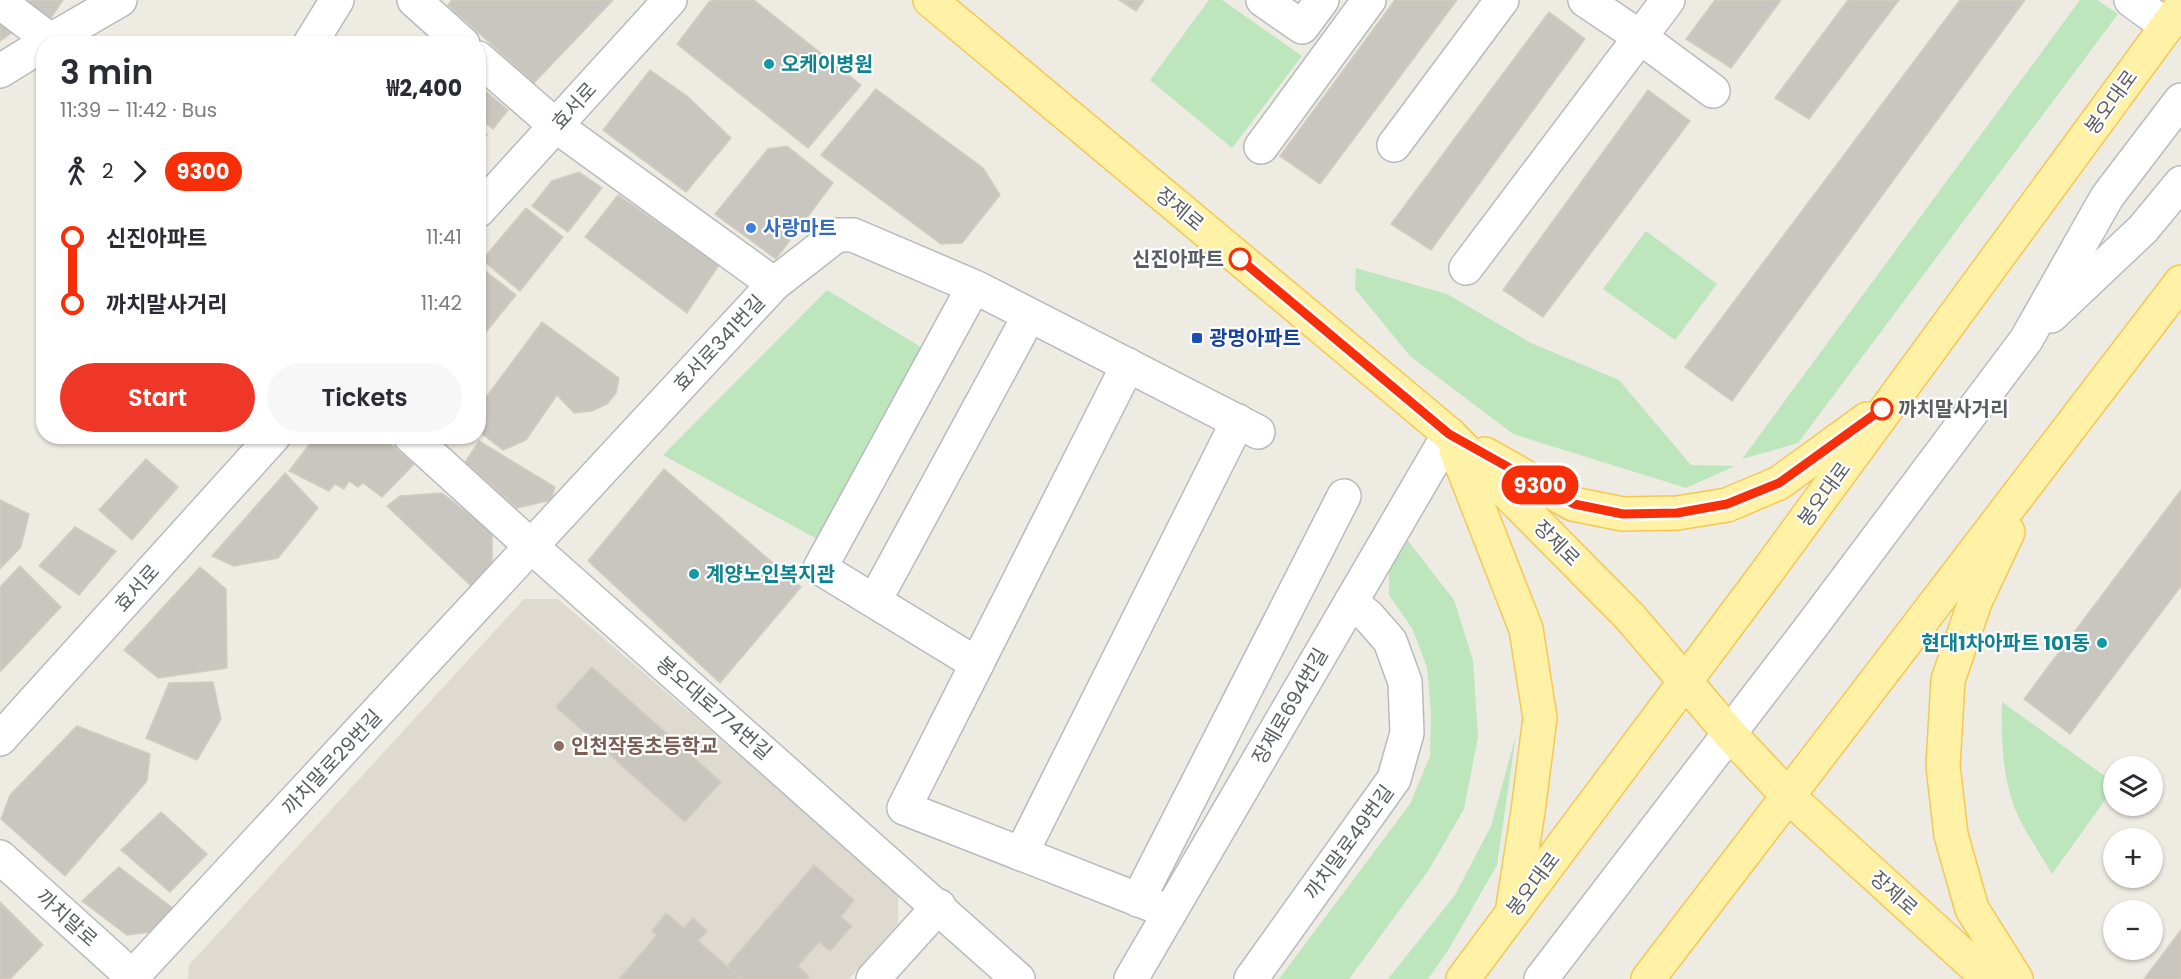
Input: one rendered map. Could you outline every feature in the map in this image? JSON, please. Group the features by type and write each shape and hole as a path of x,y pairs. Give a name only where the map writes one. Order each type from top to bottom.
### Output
{"main road":[{"name":"장제로","path":"930,0 1449,434 1630,617 1730,734 1789,796 1989,979"},
{"name":"봉오대로","path":"1463,979 1685,682 2174,16"},
{"path":"1648,979 2181,282"},
{"path":"1449,434 1574,504 1623,514 1677,513 1727,504 1779,483 1891,402"},
{"path":"1449,434 1526,629 1540,718 1512,912"},
{"path":"2016,979 1972,909 1951,836 1943,766 1948,680 1975,602 2039,469"}],"street":[{"path":"57,36 120,0"},
{"path":"315,36 337,0"},
{"path":"414,0 454,36"},
{"name":"효서로","path":"486,202 670,0"},
{"path":"1263,0 1302,27 1322,0"},
{"path":"1261,147 1369,0"},
{"path":"1394,145 1502,0"},
{"path":"1585,0 1641,37 1713,91"},
{"path":"1466,268 1668,0"},
{"path":"2131,0 2174,16"},
{"path":"0,2 39,36"},
{"path":"0,71 36,48"},
{"name":"효서로341번길","path":"486,65 556,126 774,284 532,547"},
{"path":"1541,979 1730,734 2026,340 2107,196 2181,100"},
{"path":"2026,340 2143,229 2181,183"},
{"path":"774,284 837,235 853,235 977,288 1248,427 1021,854"},
{"path":"973,288 820,568 977,664"},
{"path":"875,600 1029,316"},
{"path":"1128,365 904,808 1170,912"},
{"name":"장제로694번길","path":"1131,979 1449,434"},
{"name":"효서로","path":"0,739 267,444"},
{"name":"봉오대로774번길","path":"419,444 532,547 939,906 1018,979"},
{"path":"1138,900 1344,496"},
{"name":"까치말로29번길","path":"133,978 532,547"},
{"name":"까치말로49번길","path":"1251,979 1394,779 1407,733 1405,682 1390,641 1369,617 1351,602"},
{"name":"까치말로","path":"0,857 133,978"},
{"path":"873,979 939,906"}],"shaded area":[{"name":"인천작동초등학교","path":"524,599 558,599 898,892 898,924 849,979 188,979 189,965"}],"green space":[{"path":"1209,0 1222,0 1302,56 1232,148 1150,80"},
{"path":"2080,0 2097,0 2118,14 1798,443 1742,459"},
{"path":"1646,231 1717,284 1675,340 1603,289"},
{"path":"1356,268 1447,294 1531,343 1619,380 1691,465 1735,466 1686,488 1513,434 1410,356 1355,289"},
{"path":"827,290 924,349 828,545 663,455"},
{"path":"1405,537 1454,600 1473,660 1478,737 1464,809 1428,871 1349,979 1279,979 1410,804 1430,756 1431,712 1427,667 1412,628 1389,595 1389,568"},
{"path":"2002,702 2103,775 2103,803 2052,874 2015,809 2007,783"},
{"path":"1516,735 1497,865 1447,952 1428,979 1388,979 1455,895 1491,826"}],"building":[{"path":"18,0 63,0 49,21"},
{"path":"452,0 613,0 534,83 486,39 486,36 482,36 448,5"},
{"name":"오케이병원","path":"713,0 754,0 861,85 808,148 677,44 709,2"},
{"path":"1119,0 1144,0 1136,11"},
{"path":"1395,0 1457,0 1320,184 1280,156"},
{"path":"1715,0 1781,0 1731,68 1686,39"},
{"path":"1848,0 1899,0 1809,119 1775,98"},
{"path":"1960,0 2025,0 1732,401 1685,367"},
{"path":"1549,12 1585,39 1431,250 1391,224"},
{"path":"0,20 14,31 0,41"},
{"path":"650,70 687,96 731,138 686,192 603,130"},
{"path":"876,89 983,168 1000,195 962,243 941,244 821,155"},
{"path":"1648,90 1690,121 1543,317 1503,290"},
{"path":"486,92 508,110 493,129 486,123"},
{"path":"787,146 833,183 776,259 715,214 768,149"},
{"path":"579,172 602,188 568,232 532,206 552,181"},
{"path":"618,195 719,265 687,313 585,237"},
{"path":"526,208 563,237 520,291 486,263 486,255"},
{"path":"486,271 516,295 486,332"},
{"path":"542,322 619,378 616,393 607,404 592,411 574,413 557,395 526,440 503,450 486,437 486,397"},
{"path":"310,444 390,444 414,464 382,497 363,483 358,487 349,481 344,489 335,484 329,491 289,471"},
{"path":"477,444 484,444 555,487 551,500 517,508 465,462"},
{"path":"146,459 178,487 132,540 99,510"},
{"name":"계양노인복지관","path":"664,469 801,587 720,683 588,561"},
{"path":"285,473 318,508 278,558 234,566 212,556"},
{"name":"현대1차아파트 101동","path":"2181,490 2181,586 2070,734 2024,699"},
{"path":"442,493 492,532 492,563 473,588 387,506 400,496"},
{"path":"0,500 29,514 21,547 0,569"},
{"path":"75,527 116,551 79,595 39,566"},
{"path":"20,566 61,607 0,672 0,587"},
{"path":"200,567 226,589 227,668 158,678 124,650"},
{"path":"592,667 721,782 685,822 556,707"},
{"path":"213,682 221,719 197,760 146,738 169,683"},
{"path":"77,726 150,754 147,781 65,876 1,819 10,795"},
{"path":"161,812 207,854 170,892 121,850"},
{"path":"814,865 854,900 841,917 852,926 830,951 819,942 798,966 809,976 806,979 742,979 727,966"},
{"path":"119,867 174,909 150,932 127,935 82,901"},
{"path":"0,902 43,945 10,979 0,979"},
{"path":"666,913 684,928 693,918 707,931 698,941 742,979 619,979 657,935 652,931"},
{"path":"2181,930 2181,979 2144,979 2158,960 2163,960 2163,954"}],"bus line":[{"name":"9300","path":"1240,259 1449,434 1574,504 1623,514 1677,513 1727,504 1779,483 1882,409"}],"place":[{"name":"오케이병원","path":"769,64"},
{"name":"사랑마트","path":"751,228"},
{"name":"신진아파트","path":"1240,259"},
{"name":"광명아파트","path":"1197,338"},
{"name":"까치말사거리","path":"1882,409"},
{"name":"계양노인복지관","path":"694,574"},
{"name":"현대1차아파트 101동","path":"2102,643"},
{"name":"인천작동초등학교","path":"559,746"}]}
